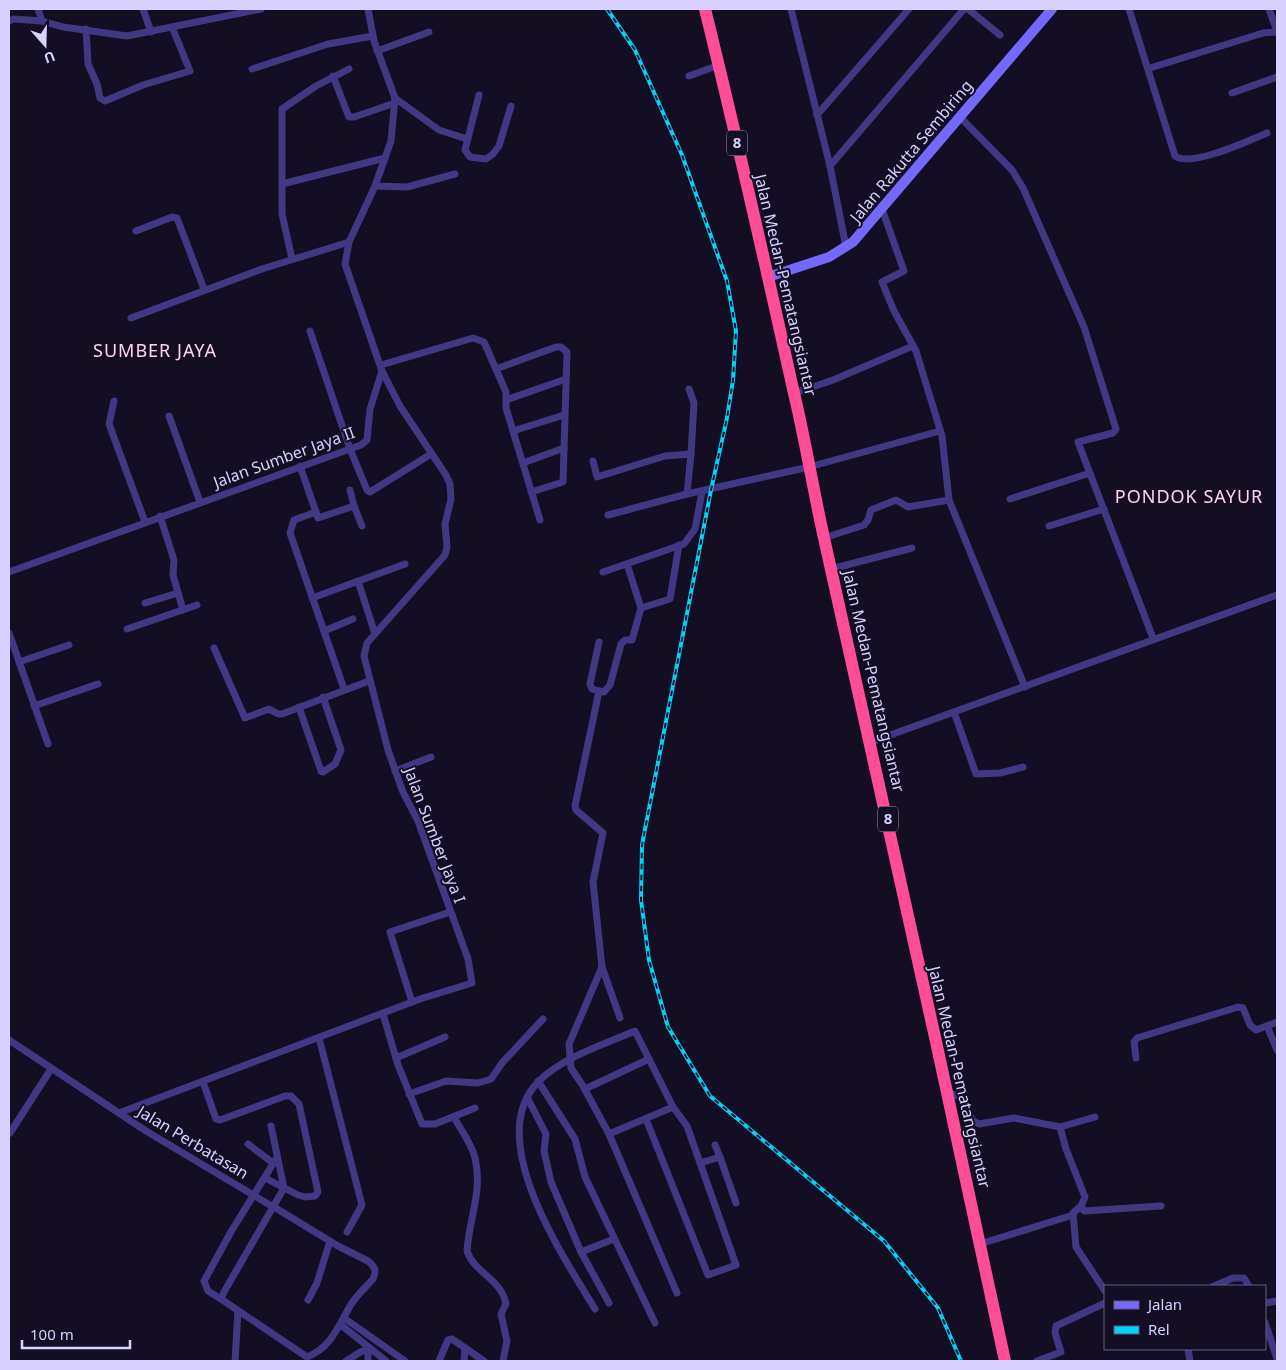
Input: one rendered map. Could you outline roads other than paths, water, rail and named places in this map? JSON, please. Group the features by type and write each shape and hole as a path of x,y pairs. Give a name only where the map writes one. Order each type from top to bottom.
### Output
{"highway":[{"name":"Jalan Medan-Pematangsiantar","path":"705,9 795,393 824,538 915,952 948,1092 1005,1361"}],"main road":[{"name":"Jalan Rakutta Sembiring","path":"768,277 829,257 846,247 882,209 1052,9"}],"street":[{"path":"38,9 42,21"},
{"path":"143,9 151,32"},
{"path":"219,9 223,17"},
{"path":"9,21 14,19 42,21 63,27 127,36 261,9"},
{"path":"368,9 377,51 395,101 391,141 375,186 349,242 345,264 347,274 382,368 473,338 484,342 506,392 513,431 540,520"},
{"path":"792,9 830,166 846,247"},
{"path":"817,115 909,9"},
{"path":"830,166 966,9 1000,35"},
{"path":"1129,9 1150,68 1173,150 1180,160 1216,153 1267,133"},
{"path":"1150,68 1277,31 1269,9"},
{"path":"86,29 88,64 97,84 100,98 105,101 190,71 172,27"},
{"path":"377,51 429,32"},
{"path":"252,69 328,44 373,36"},
{"path":"689,76 719,65"},
{"path":"292,259 282,214 283,106 333,76 349,69"},
{"path":"333,76 349,117 354,118 395,101"},
{"path":"1232,93 1277,77"},
{"path":"480,95 464,150 470,157 482,159 493,154 499,146 511,106"},
{"path":"395,101 439,130 467,139"},
{"path":"960,117 1012,170 1023,188 1084,328 1116,426 1113,433 1078,442 1153,638"},
{"path":"282,184 385,158"},
{"path":"375,186 407,187 456,174"},
{"path":"882,209 904,271 882,282 894,311 913,346 940,431 949,500 1025,687"},
{"path":"136,231 172,217 177,218 204,290"},
{"path":"131,318 292,259 349,242"},
{"path":"310,331 350,449 369,492 431,454"},
{"path":"795,393 833,380 913,346"},
{"path":"496,369 561,347 567,352 564,415 564,482 531,492"},
{"name":"Jalan Sumber Jaya II","path":"9,572 350,449 367,440 370,409 382,368"},
{"name":"Jalan Sumber Jaya I","path":"119,1112 412,1002 472,983 468,959 418,821 395,771 369,681 365,649 375,634 447,552 445,524 452,499 450,484 400,406 382,368"},
{"path":"506,400 566,379"},
{"path":"687,494 694,403 689,389"},
{"path":"114,401 109,424 145,522"},
{"path":"513,431 564,415"},
{"path":"170,416 200,502"},
{"path":"608,515 687,494 809,467 940,431"},
{"path":"523,463 564,448"},
{"path":"593,461 597,476 657,458 691,454"},
{"path":"300,466 317,516 320,518 354,506"},
{"path":"1010,499 1090,473"},
{"path":"350,490 362,526"},
{"path":"603,572 680,545 690,538 695,529 702,492"},
{"path":"824,538 864,525 868,520 870,510 892,501 898,501 908,507 949,500"},
{"path":"1049,526 1104,509"},
{"path":"316,512 294,520 290,528 292,539 344,689"},
{"path":"160,516 174,560 173,575 184,610"},
{"path":"641,608 672,597 680,545"},
{"path":"832,569 912,548"},
{"path":"312,598 404,564"},
{"path":"599,642 590,684 592,689 604,692 610,685 621,644 625,640 632,640 641,608 627,564"},
{"path":"358,581 375,634"},
{"path":"144,603 178,593"},
{"path":"870,742 1025,687 1153,638 1277,595"},
{"path":"127,629 197,605"},
{"path":"324,631 353,619"},
{"path":"9,633 48,744"},
{"path":"19,662 69,645"},
{"path":"214,648 245,718 269,709 278,714 369,681"},
{"path":"34,706 98,684"},
{"path":"599,691 575,807 603,833 593,882 602,967 620,1018"},
{"path":"299,707 321,771 323,772 335,764 341,750 323,697"},
{"path":"954,712 976,774 1000,773 1023,767"},
{"path":"395,771 431,757"},
{"path":"412,1002 390,932 450,912"},
{"path":"602,967 571,1038 569,1060 571,1068 610,1134 677,1293"},
{"path":"1136,1058 1134,1042 1138,1038 1238,1007 1243,1008 1252,1028 1260,1030 1277,1022"},
{"path":"382,1014 409,1094 422,1124 435,1124 475,1108"},
{"path":"409,1094 446,1081 478,1083 491,1079 502,1063 543,1019"},
{"path":"1268,1026 1277,1050"},
{"path":"595,1309 555,1244 526,1182 519,1136 521,1104 538,1081 569,1060 635,1031 673,1107 687,1126 736,1265 708,1275 646,1119"},
{"path":"396,1058 445,1037"},
{"path":"319,1038 362,1205 347,1232"},
{"name":"Jalan Perbatasan","path":"9,1040 119,1112 374,1266 375,1274 352,1302 343,1321"},
{"path":"584,1088 588,1089 649,1059"},
{"path":"11,1134 51,1069"},
{"path":"538,1081 575,1139 585,1176 656,1323"},
{"path":"203,1082 213,1116 220,1120 284,1096 295,1100 302,1113 318,1192 315,1196 305,1197 265,1178"},
{"path":"948,1092 962,1098 972,1120 979,1124 1014,1118 1041,1125 1060,1127 1095,1117"},
{"path":"527,1097 546,1134 544,1151 551,1182 582,1252 609,1303"},
{"path":"610,1134 673,1107"},
{"path":"454,1117 475,1157 478,1196 467,1251 478,1267 498,1284 504,1293 506,1304 501,1314 507,1341 503,1361"},
{"path":"221,1300 284,1188 275,1161 271,1126"},
{"path":"1060,1127 1066,1149 1085,1197 1082,1206 1074,1210 1073,1215 1076,1247 1104,1289"},
{"path":"248,1144 275,1161"},
{"path":"715,1145 736,1203"},
{"path":"700,1163 720,1157"},
{"path":"275,1161 204,1281 208,1291 304,1359 324,1347 336,1334 343,1321"},
{"path":"1082,1206 1087,1212 1161,1206"},
{"path":"980,1244 1073,1215"},
{"path":"582,1252 614,1239"},
{"path":"308,1300 317,1283 330,1241"},
{"path":"1216,1285 1239,1276 1244,1278 1248,1285"},
{"path":"1037,1361 1061,1352 1055,1333 1056,1326 1104,1303"},
{"path":"235,1361 238,1311"},
{"path":"343,1321 368,1349 386,1361"},
{"path":"343,1321 405,1361"},
{"path":"1266,1325 1277,1359"},
{"path":"439,1361 450,1339 484,1361"},
{"path":"464,1361 465,1348"},
{"path":"346,1361 368,1349"},
{"path":"368,1349 368,1361"}],"railway":[{"path":"607,9 635,50 682,155 727,281 736,331 733,380 727,418 711,490 642,845 641,900 649,960 668,1027 710,1096 884,1241 938,1308 961,1361"}],"district":[{"name":"SUMBER JAYA","path":"155,351"},
{"name":"PONDOK SAYUR","path":"1189,497"}]}
